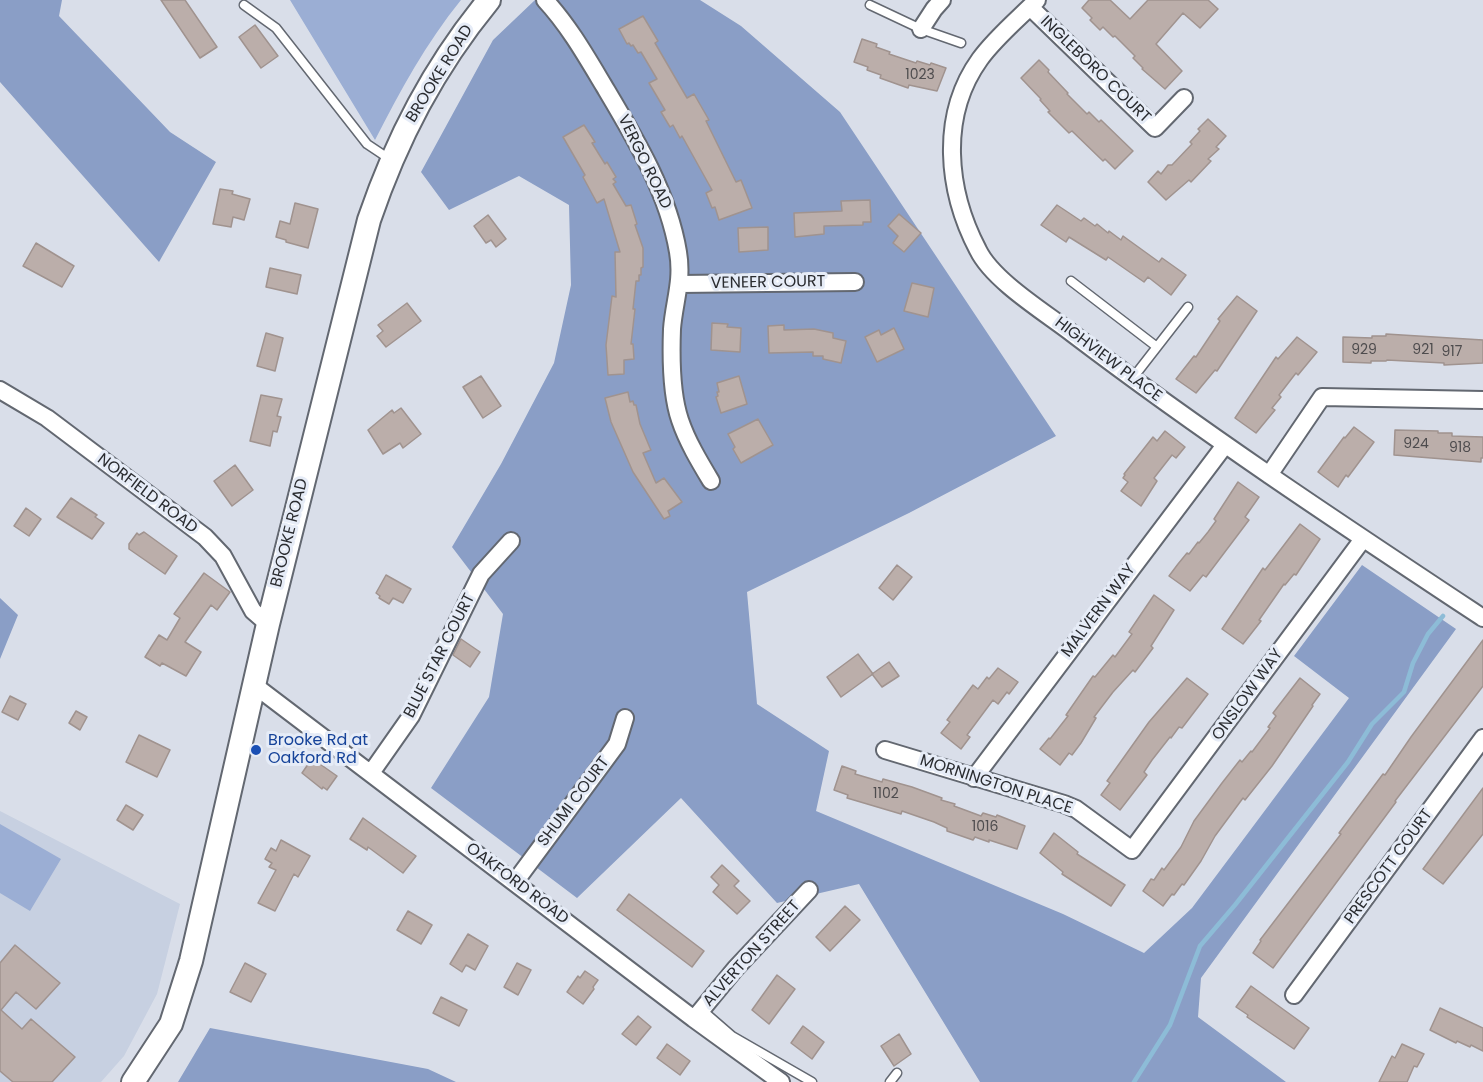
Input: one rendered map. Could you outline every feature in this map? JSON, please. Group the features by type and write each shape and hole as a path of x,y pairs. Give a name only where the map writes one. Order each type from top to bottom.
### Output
{"street":[{"name":"BROOKE ROAD","path":"133,1082 171,1024 202,919 268,624 369,220 391,160 418,103 489,0"},
{"name":"VERGO ROAD","path":"545,0 562,19 578,44 648,163 668,209 679,253 680,284 672,327 674,383 679,418 693,451 711,481"},
{"path":"921,29 942,0"},
{"name":"INGLEBORO COURT","path":"1033,4 1155,128 1184,98"},
{"name":"HIGHVIEW PLACE","path":"1033,4 980,58 964,88 953,125 951,166 956,194 978,252 1000,278 1132,379 1269,475 1483,618"},
{"name":"VENEER COURT","path":"680,284 855,282"},
{"name":"NORFIELD ROAD","path":"0,390 47,418 205,537 223,556 254,610 268,624"},
{"path":"1269,475 1322,397 1483,400"},
{"name":"MALVERN WAY","path":"974,778 1225,445"},
{"name":"ONSLOW WAY","path":"1132,850 1363,539"},
{"name":"BLUE STAR COURT","path":"371,773 411,716 481,574 511,541"},
{"name":"OAKFORD ROAD","path":"254,685 515,882 698,1014 781,1082"},
{"name":"SHUMI COURT","path":"515,882 617,744 626,718"},
{"name":"PRESCOTT COURT","path":"1294,995 1483,738"},
{"name":"MORNINGTON PLACE","path":"885,750 1076,809 1132,850"},
{"name":"ALVERTON STREET","path":"698,1014 735,969 809,890"}],"lane":[{"path":"244,5 276,28 367,144 391,160"},
{"path":"870,5 921,29 961,43"},
{"path":"1071,281 1157,347"},
{"path":"1132,379 1188,307"},
{"path":"698,1014 812,1082"},
{"path":"890,1082 897,1072"}],"shaded area":[{"path":"0,0 62,0 59,16 170,132 216,162 159,262 0,82"},
{"path":"290,0 461,0 436,33 414,68 375,140"},
{"path":"535,0 700,0 741,26 840,112 1056,436 909,513 747,592 757,704 829,751 816,811 1063,914 1144,953 1192,908 1349,698 1294,656 1362,565 1456,629 1201,978 1198,1017 1286,1082 980,1082 859,884 777,903 681,798 577,898 431,788 489,697 503,614 452,547 501,464 554,363 571,285 569,205 519,176 449,210 421,172 493,40"},
{"path":"0,598 18,615 0,659"},
{"path":"0,811 180,904 157,994 124,1056 101,1082 0,1082"},
{"path":"0,824 61,859 30,911 0,893"},
{"path":"210,1028 428,1069 456,1082 178,1082"}],"building":[{"path":"161,0 185,0 217,47 200,58"},
{"path":"1089,0 1110,0 1130,19 1148,0 1208,0 1218,9 1200,28 1183,13 1156,44 1182,71 1165,89 1142,69 1133,58 1135,56 1115,36 1113,37 1103,27 1100,30 1090,20 1092,18 1082,8"},
{"path":"643,16 658,41 655,43 687,98 694,94 709,120 706,121 736,182 741,180 752,208 719,220 715,207 712,208 706,193 712,190 682,136 680,138 673,125 670,127 661,112 665,110 649,83 657,79 641,52 638,53 633,45 627,44 619,29"},
{"path":"255,25 278,56 261,68 239,37"},
{"path":"862,39 877,44 876,47 890,52 889,54 916,63 917,61 930,65 931,63 946,68 937,91 909,85 908,88 880,78 881,75 867,70 868,67 854,62"},
{"path":"1039,60 1087,114 1089,112 1099,122 1101,120 1133,151 1115,169 1105,159 1103,161 1072,131 1069,133 1048,112 1050,111 1041,99 1021,78"},
{"path":"1208,119 1226,136 1216,147 1219,149 1208,159 1211,161 1191,182 1189,180 1166,200 1148,182 1158,171 1161,174 1168,165 1172,165 1192,144 1190,142 1200,131 1198,129"},
{"path":"584,125 595,142 592,143 616,177 613,179 616,182 613,184 626,206 631,205 643,248 643,267 639,281 636,281 633,309 635,309 631,344 633,344 634,359 624,360 624,374 608,375 606,345 612,296 616,297 615,252 620,252 604,199 597,203 583,177 585,175 563,137"},
{"path":"220,189 233,191 232,194 250,199 244,220 233,217 231,227 213,224"},
{"path":"870,200 871,222 863,222 863,225 824,226 824,234 795,237 794,213 842,211 841,201"},
{"path":"295,203 318,209 308,248 276,237 280,221 290,224"},
{"path":"1057,205 1081,221 1084,218 1095,226 1097,224 1121,240 1123,236 1159,262 1162,258 1186,275 1171,295 1148,277 1144,282 1108,257 1106,260 1069,237 1066,242 1041,225"},
{"path":"899,214 921,233 904,252 893,243 898,236 888,226"},
{"path":"488,215 506,239 496,247 491,240 486,243 474,226"},
{"path":"768,227 768,250 739,252 738,228"},
{"path":"36,243 74,266 62,287 23,266"},
{"path":"270,268 301,275 297,294 266,287"},
{"path":"912,283 934,288 928,317 904,311"},
{"path":"1237,296 1257,311 1217,371 1215,370 1196,393 1176,379 1194,356 1196,357 1220,321 1218,319"},
{"path":"407,303 421,321 386,347 377,336 383,331 378,325"},
{"path":"712,323 741,328 740,352 711,350"},
{"path":"784,325 784,330 814,329 833,333 833,338 846,341 841,363 823,359 823,356 813,356 813,352 769,353 768,326"},
{"path":"894,328 904,349 877,362 865,337 879,330 881,335"},
{"path":"266,333 283,338 275,371 257,366"},
{"path":"1386,334 1483,340 1483,363 1444,365 1444,363 1387,360 1371,361 1371,363 1343,362 1343,337 1372,338 1372,336 1386,336"},
{"path":"1297,337 1317,352 1298,375 1296,373 1279,395 1281,397 1272,408 1275,410 1256,433 1235,418 1276,357 1278,359"},
{"path":"481,376 501,406 483,418 463,387"},
{"path":"739,376 747,404 721,413 716,397 719,392 717,383"},
{"path":"628,392 630,402 633,401 636,405 640,424 651,450 643,453 656,483 664,478 682,502 668,511 670,516 664,519 633,472 611,422 605,398"},
{"path":"261,395 282,399 277,416 281,417 277,432 273,431 270,446 250,441"},
{"path":"401,408 421,434 403,448 400,443 383,454 368,430 392,410 394,413"},
{"path":"758,419 773,445 741,463 728,434"},
{"path":"1354,427 1374,442 1338,487 1318,472"},
{"path":"1395,430 1438,431 1438,433 1452,433 1452,436 1483,437 1483,458 1481,462 1394,455"},
{"path":"1165,431 1185,447 1176,458 1172,455 1154,478 1157,481 1141,506 1121,491 1128,482 1123,478 1124,474 1153,437 1157,441"},
{"path":"235,465 253,490 232,506 214,481"},
{"path":"1238,482 1259,497 1245,517 1249,520 1206,577 1203,575 1190,591 1169,576 1208,532"},
{"path":"71,498 97,515 95,517 104,523 92,539 57,517"},
{"path":"26,508 41,519 29,536 14,526"},
{"path":"1300,524 1320,539 1296,575 1294,574 1284,584 1259,620 1261,621 1243,644 1222,629 1263,568 1265,570"},
{"path":"144,532 177,556 165,574 129,549 129,544 137,533 139,535"},
{"path":"897,565 912,577 893,600 879,588"},
{"path":"204,573 230,592 217,610 211,605 185,642 201,652 186,676 162,663 160,666 145,657 159,635 167,640 180,618 174,614"},
{"path":"386,575 411,589 403,603 393,598 389,604 379,598 380,596 376,593"},
{"path":"1154,595 1174,610 1151,646 1153,648 1135,672 1133,670 1113,692 1094,717 1096,718 1081,743 1060,765 1040,749 1068,716 1066,715 1093,676 1095,677 1113,655 1115,657 1132,634 1129,632"},
{"path":"461,639 480,652 470,667 453,655"},
{"path":"1483,640 1483,686 1395,801 1273,968 1253,953 1260,940 1341,834 1339,833 1383,774 1385,775"},
{"path":"858,654 873,674 841,697 827,677"},
{"path":"889,662 899,676 882,687 872,674"},
{"path":"998,668 1018,682 998,704 993,700 967,735 970,737 961,749 941,733 950,722 947,720 973,685 978,689"},
{"path":"1187,678 1208,694 1182,728 1179,727 1152,760 1144,772 1147,775 1120,810 1101,795 1110,783 1107,781 1149,722"},
{"path":"1300,678 1320,694 1313,706 1272,766 1245,800 1243,798 1215,836 1184,885 1182,884 1174,895 1172,894 1163,906 1143,891 1162,868 1164,870 1181,847 1194,821 1222,783 1240,760 1242,762 1252,752 1270,728 1268,727 1276,716 1273,713"},
{"path":"10,696 26,704 18,720 2,712"},
{"path":"76,711 87,717 80,730 69,723"},
{"path":"139,735 170,750 157,777 126,762"},
{"path":"311,760 337,776 327,790 323,787 322,789 302,773"},
{"path":"842,766 856,771 855,774 912,787 981,816 983,813 996,817 997,815 1025,826 1017,849 975,837 973,840 947,831 947,828 934,822 902,811 901,814 847,798 848,795 834,790"},
{"path":"1483,788 1483,834 1443,884 1423,869"},
{"path":"126,805 143,815 133,830 117,820"},
{"path":"363,818 416,856 403,873 368,847 367,850 350,839"},
{"path":"1054,833 1078,852 1077,854 1125,885 1111,906 1062,874 1063,872 1040,853"},
{"path":"281,840 310,856 298,877 294,874 275,911 258,903 276,870 269,867 272,863 265,859 271,848 276,851"},
{"path":"722,865 739,881 734,886 750,901 737,914 713,892 719,885 711,877"},
{"path":"629,894 704,951 692,967 617,910"},
{"path":"845,906 860,920 830,951 816,937"},
{"path":"408,911 432,925 421,944 397,930"},
{"path":"468,934 488,946 475,970 466,965 462,972 450,964"},
{"path":"15,945 60,983 36,1009 16,992 1,1010 22,1029 31,1019 75,1057 52,1082 13,1082 0,1071 0,963"},
{"path":"245,963 266,974 251,1002 230,992"},
{"path":"517,963 531,970 518,995 504,987"},
{"path":"585,971 598,980 583,1004 567,992 578,976 580,978"},
{"path":"777,975 795,989 769,1024 752,1010"},
{"path":"1251,986 1309,1028 1294,1049 1236,1007"},
{"path":"441,997 467,1010 459,1026 433,1013"},
{"path":"1440,1008 1483,1028 1483,1051 1471,1045 1470,1047 1457,1041 1456,1043 1430,1030"},
{"path":"638,1016 651,1027 636,1045 622,1034"},
{"path":"803,1026 824,1042 812,1059 791,1043"},
{"path":"899,1034 911,1054 894,1066 881,1046"},
{"path":"667,1044 690,1061 680,1075 657,1058"},
{"path":"1402,1044 1424,1054 1417,1067 1414,1066 1407,1082 1379,1082 1392,1056 1395,1058"}],"waterway":[{"path":"1134,1082 1170,1025 1200,946 1348,762 1372,724 1404,692 1413,663 1428,634 1443,616"}],"place":[{"name":"Brooke Rd at Oakford Rd","path":"256,750"}]}
